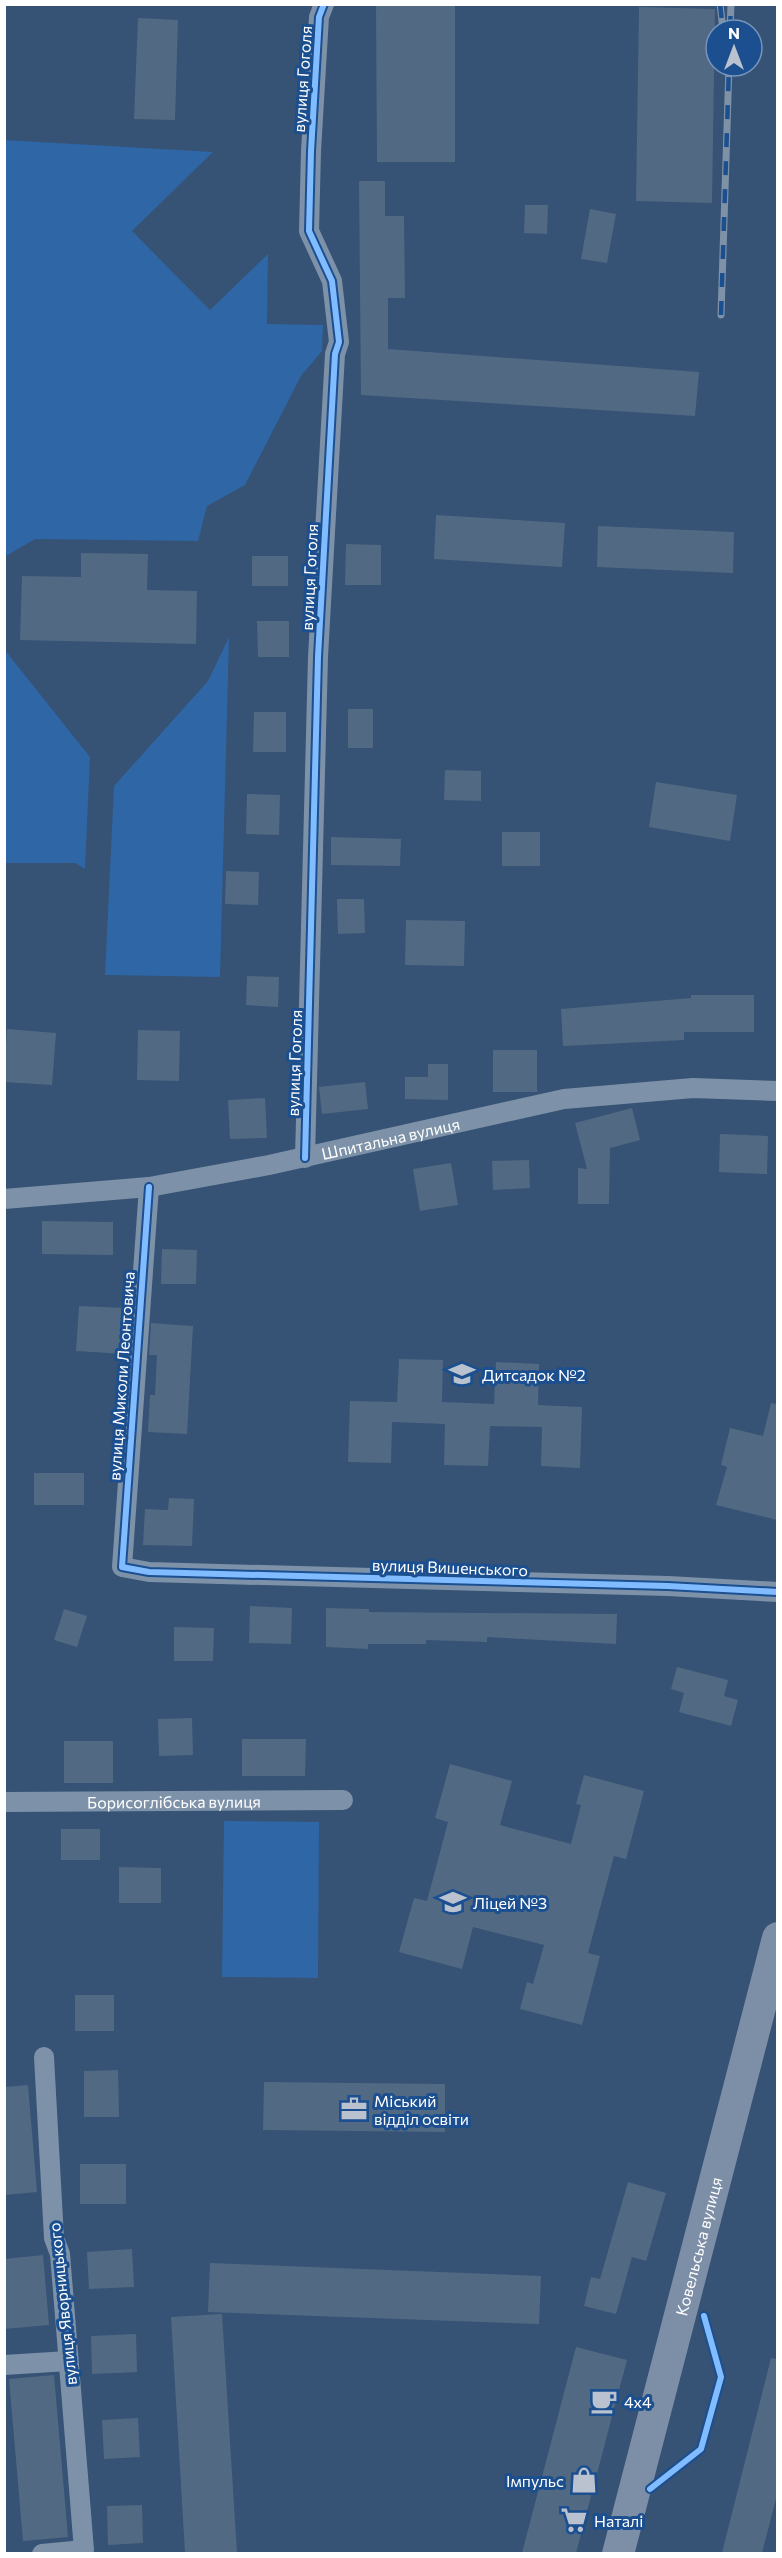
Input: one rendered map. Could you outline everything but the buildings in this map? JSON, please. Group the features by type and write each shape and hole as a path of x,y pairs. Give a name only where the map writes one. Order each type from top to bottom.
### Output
{"main road":[{"name":"Ковельська вулиця","path":"618,2553 777,1938"}],"street":[{"name":"вулиця Гоголя","path":"305,1158 318,657 335,354 339,342 332,281 309,231 319,17 324,4"},
{"name":"Шпитальна вулиця","path":"4,1199 149,1187 305,1158 564,1099 693,1088 777,1091"},
{"name":"вулиця Миколи Леонтовича","path":"122,1567 149,1187"},
{"name":"вулиця Вишенського","path":"122,1567 149,1572 668,1586 777,1592"},
{"name":"Борисоглібська вулиця","path":"4,1802 343,1800"},
{"name":"вулиця Яворницького","path":"42,2553 84,2550 60,2254 54,2238 44,2057"},
{"path":"4,2365 68,2361"}],"shaded area":[{"path":"5,140 213,152 132,231 210,310 268,254 267,324 323,325 322,351 301,376 245,485 207,506 198,541 35,539 6,556 5,633"},
{"path":"229,637 220,977 105,975 114,786 208,681"},
{"path":"4,649 90,757 85,869 75,863 5,863"},
{"path":"224,1821 319,1822 318,1978 222,1977"}],"railway":[{"path":"720,4 722,18"},
{"path":"730,18 731,4"},
{"path":"721,315 729,78"}],"cycle path":[{"path":"305,1158 318,657 335,354 339,342 332,281 309,231 319,17 324,4"},
{"path":"149,1187 122,1567 149,1572 668,1586 778,1592"},
{"path":"650,2489 701,2449 721,2377 704,2316"}],"place":[{"name":"Дитсадок №2","path":"462,1374"},
{"name":"Ліцей №3","path":"453,1902"},
{"name":"Міський відділ освіти","path":"354,2109"},
{"name":"4x4","path":"604,2401"},
{"name":"Імпульс","path":"584,2480"},
{"name":"Наталі","path":"574,2520"}]}
